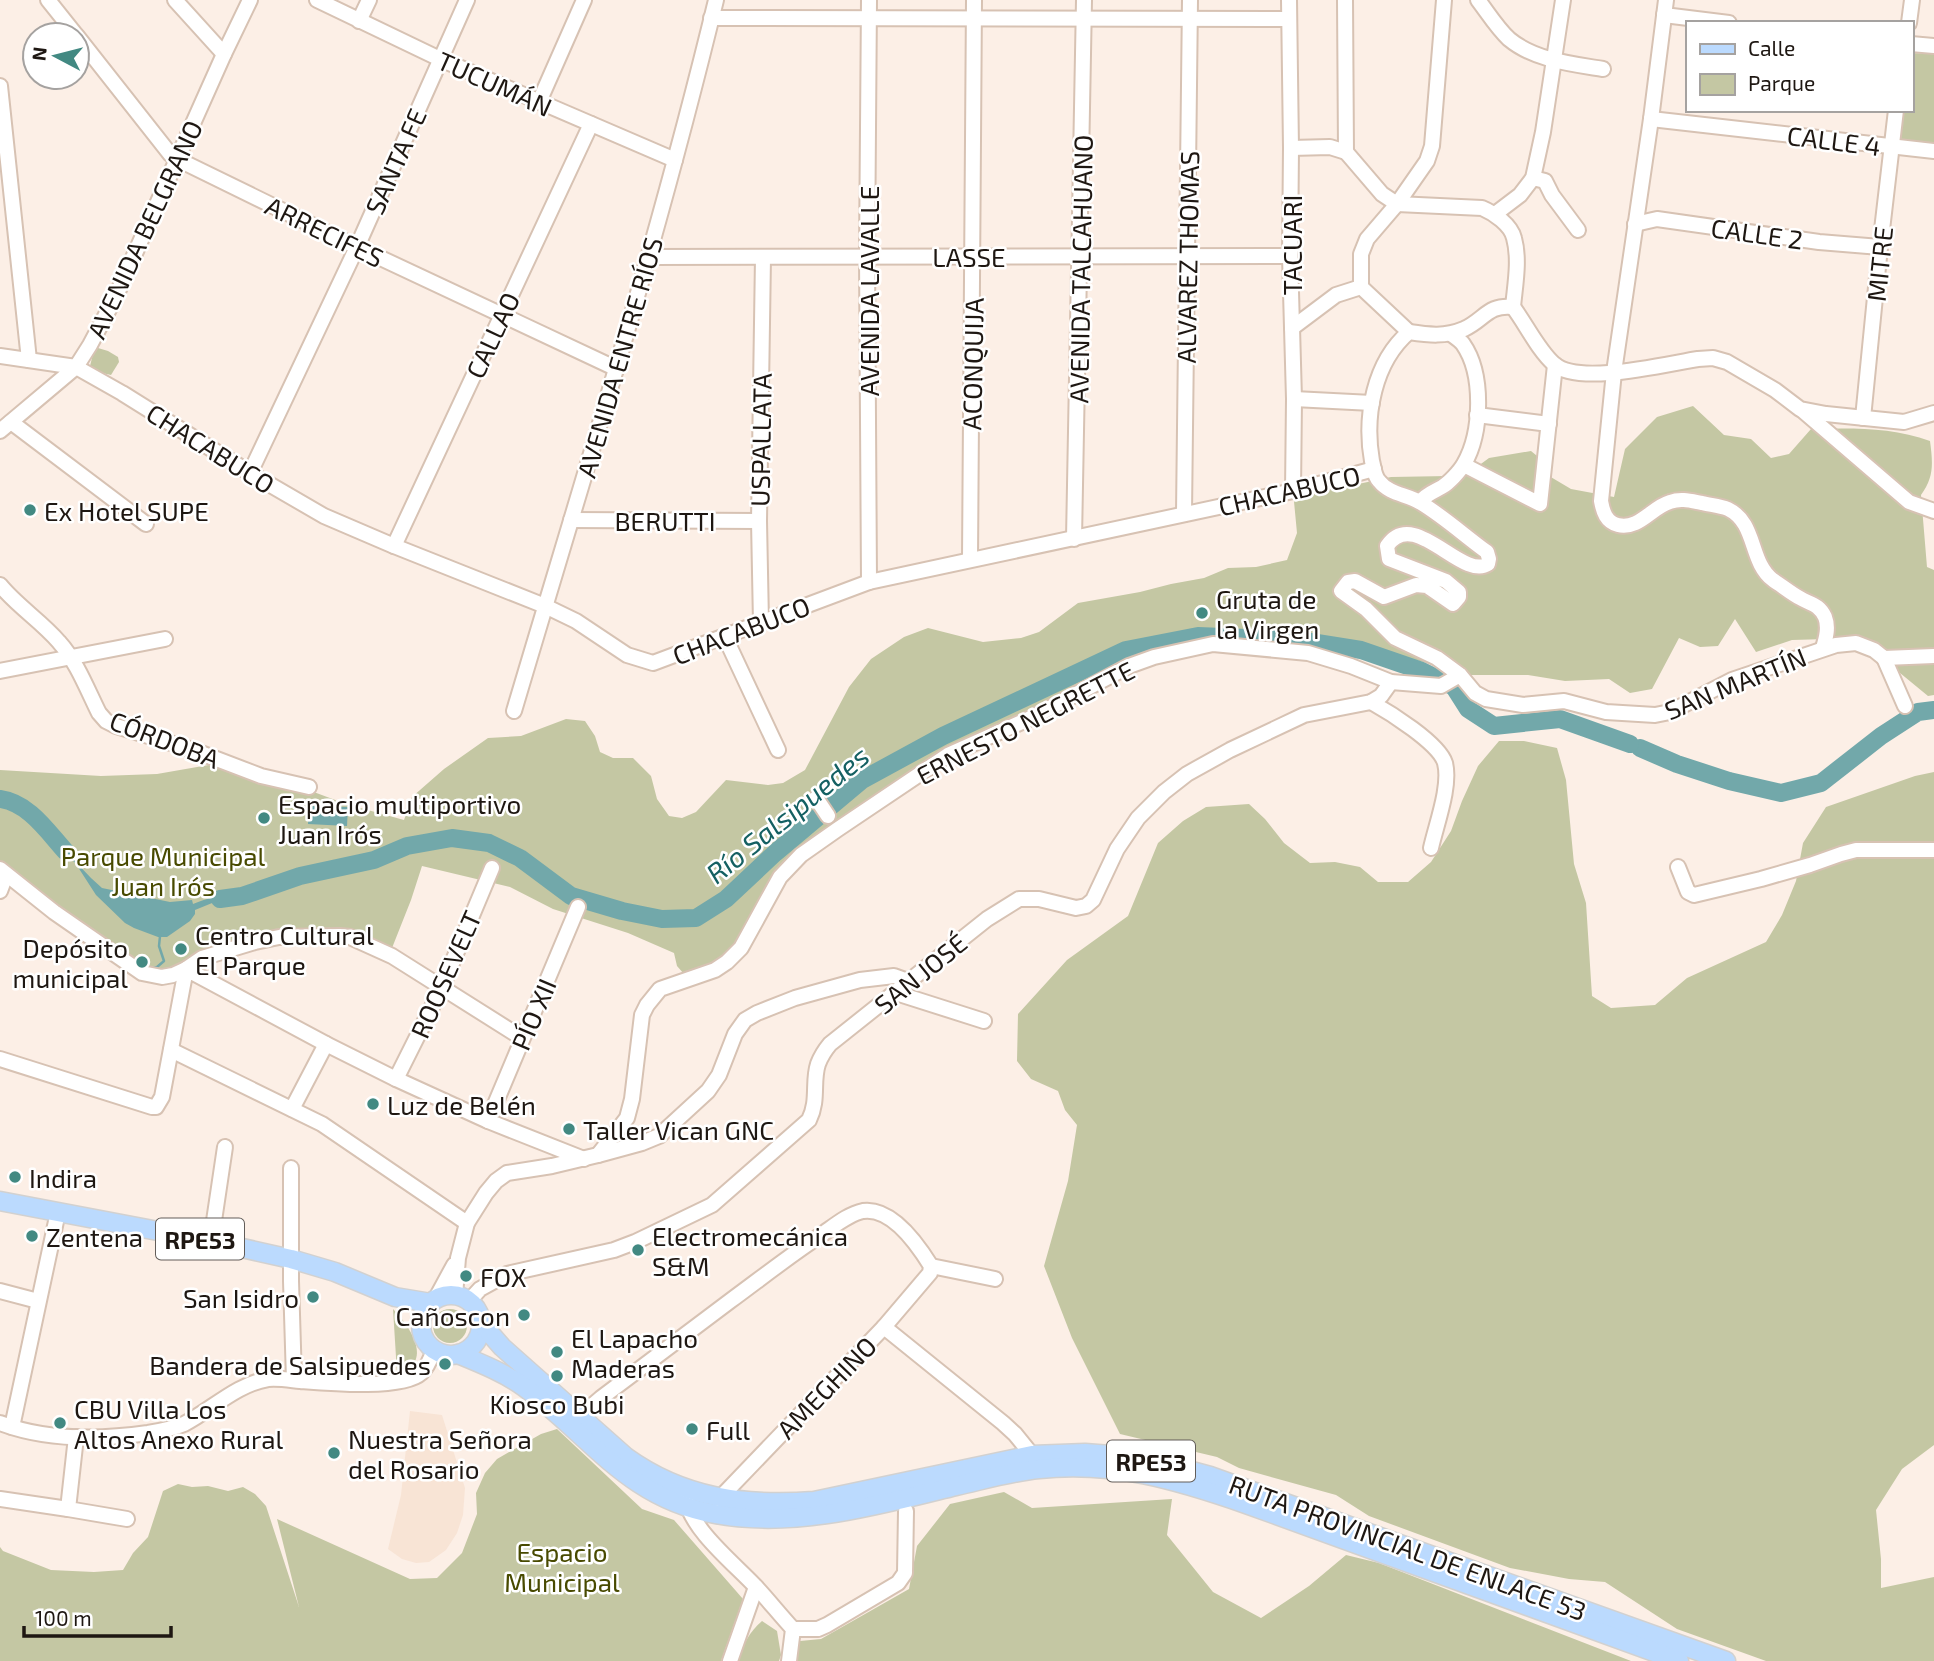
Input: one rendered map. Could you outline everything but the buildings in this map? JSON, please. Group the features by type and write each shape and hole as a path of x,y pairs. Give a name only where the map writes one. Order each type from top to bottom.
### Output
{"main road":[{"name":"RPE53","path":"0,1201 291,1259 335,1272 395,1297 433,1302 441,1297 462,1298 475,1307 481,1323"},
{"name":"RPE53","path":"395,1297 408,1309 421,1327 425,1340 434,1350 446,1355 458,1354"},
{"path":"421,1327 425,1310 433,1302"},
{"path":"458,1354 472,1346 477,1339 481,1323"},
{"name":"RUTA PROVINCIAL DE ENLACE 53","path":"481,1323 573,1416 625,1475 649,1491 687,1507 716,1514 788,1519 833,1513 1040,1469 1145,1473 1259,1508 1679,1661"},
{"name":"RUTA PROVINCIAL DE ENLACE 53","path":"458,1354 523,1386 573,1416 646,1471 693,1492 719,1499 794,1503 814,1501 1032,1455 1085,1453 1123,1456 1210,1476 1726,1661"}],"street":[{"name":"ARRECIFES","path":"48,0 64,21"},
{"path":"175,0 224,54"},
{"name":"AVENIDA BELGRANO","path":"6,427 76,368 116,296 250,0"},
{"name":"TUCUMÁN","path":"317,0 440,59 675,160"},
{"path":"359,21 369,0"},
{"name":"SANTA FE","path":"250,473 357,247 467,0"},
{"path":"539,102 584,0"},
{"name":"AVENIDA ENTRE RÍOS","path":"514,711 617,369 716,0"},
{"name":"AVENIDA LAVALLE","path":"869,0 869,582"},
{"name":"ACONQUIJA","path":"970,559 974,0"},
{"name":"AVENIDA TALCAHUANO","path":"1074,538 1084,0"},
{"name":"ALVAREZ THOMAS","path":"1184,514 1191,0"},
{"path":"1345,0 1346,152"},
{"path":"1444,0 1432,146 1427,161 1397,204 1367,239 1361,254 1362,287 1409,332 1436,336 1451,334 1467,327 1502,306 1513,307"},
{"path":"1478,0 1507,37 1522,48 1553,59 1603,69"},
{"path":"1495,214 1520,195 1533,178 1543,132 1563,0"},
{"path":"1909,21 1912,0"},
{"path":"712,18 1190,19 1292,7"},
{"name":"TACUARI","path":"1292,7 1290,256 1294,399 1293,491"},
{"path":"1721,21 1665,7 1614,372 1601,500 1603,512 1610,523 1622,526 1636,524 1668,502 1685,499 1726,508 1737,515 1746,525 1758,562 1771,578 1800,598 1815,604 1825,617 1827,634 1823,648"},
{"path":"1913,44 1934,46"},
{"name":"ARRECIFES","path":"91,55 177,159 617,369"},
{"path":"0,86 29,360"},
{"name":"MITRE","path":"1863,418 1896,112"},
{"name":"CALLE 4","path":"1651,119 1934,151"},
{"name":"CALLAO","path":"394,547 591,124"},
{"path":"1291,148 1331,147 1346,152 1382,194 1397,204 1482,208 1495,214 1514,236 1517,268 1513,307 1541,349 1555,365 1566,372 1607,374 1713,358 1727,362 1801,409 1909,502 1934,510"},
{"path":"1533,178 1545,181 1578,230"},
{"name":"CALLE 2","path":"1635,224 1657,219 1819,242 1880,247"},
{"name":"LASSE","path":"648,257 1290,256"},
{"name":"USPALLATA","path":"761,623 759,521 763,257"},
{"path":"1292,328 1336,295 1362,287"},
{"path":"1409,332 1396,343 1386,359 1372,403 1370,450 1376,478 1388,491 1420,502 1425,495 1444,486 1464,465 1476,434 1478,402 1471,360 1462,342 1451,334"},
{"name":"CHACABUCO","path":"0,356 76,368 122,393 324,516 394,547 545,606 576,621 627,655 653,663 869,582 1293,491 1374,469"},
{"path":"1464,465 1540,504 1555,365"},
{"path":"1294,399 1372,403"},
{"path":"1801,409 1904,422 1934,413"},
{"path":"1477,415 1549,424"},
{"path":"6,427 146,524"},
{"name":"SAN MARTÍN","path":"1420,502 1487,552 1488,564 1483,567 1455,558 1434,543 1408,534 1397,535 1387,546 1389,559 1446,581 1458,592 1459,597 1453,604 1427,586 1416,585 1384,597 1355,581 1348,582 1341,591 1366,609 1395,638 1437,658 1460,676 1475,693 1486,699 1523,705 1564,701 1606,712 1655,716 1670,712 1732,680 1823,648 1856,643 1874,650 1884,658 1934,656"},
{"name":"BERUTTI","path":"571,520 759,521"},
{"name":"CÓRDOBA","path":"0,585 71,657 99,713 106,721 261,776 309,787"},
{"path":"725,637 778,750"},
{"path":"0,671 165,639"},
{"name":"ERNESTO NEGRETTE","path":"591,1157 626,1118 632,1099 642,1015 660,989 715,970 727,962 741,948 780,877 802,855 948,755 1033,717 1129,666 1154,657 1213,644 1308,653 1391,682 1441,686 1460,676"},
{"path":"1884,658 1905,706"},
{"path":"1391,682 1381,696 1371,702 1400,719 1440,753 1445,763 1446,783 1431,848"},
{"name":"SAN JOSÉ","path":"462,1298 507,1274 614,1250 712,1205 809,1120 814,1109 817,1066 830,1044 987,919 1018,899 1039,899 1076,908 1086,906 1093,900 1116,849 1138,818 1187,774 1304,715 1371,702"},
{"path":"816,798 828,816"},
{"path":"1678,867 1689,892 1694,895 1761,879 1856,850 1934,850"},
{"name":"ROOSEVELT","path":"396,1079 442,987 492,868"},
{"path":"0,891 3,872 54,912 142,973 162,977 186,969 202,958 255,942 279,937 350,937 392,956 522,1038"},
{"name":"PÍO XII","path":"488,1121 578,907"},
{"path":"186,969 396,1079 488,1121 591,1157"},
{"path":"0,1059 156,1107 162,1097 186,969"},
{"path":"433,1302 458,1258 467,1223 491,1187 508,1172 591,1157 659,1136 708,1091 719,1075 735,1034 745,1020 757,1013 795,998 860,980 894,976 908,981"},
{"path":"896,993 984,1021"},
{"path":"292,1110 326,1044"},
{"path":"171,1051 322,1124 467,1223"},
{"path":"211,1241 225,1147"},
{"path":"291,1168 294,1380"},
{"path":"573,1416 800,1249 863,1211 888,1218 904,1230 919,1247 930,1269 995,1279"},
{"path":"58,1212 6,1425 49,1435 76,1437 123,1436 172,1429 247,1386 272,1378 350,1384 409,1381 421,1373 434,1350"},
{"path":"458,1258 462,1298"},
{"name":"AMEGHINO","path":"719,1499 884,1327 930,1269"},
{"path":"0,1291 38,1301"},
{"path":"884,1327 1003,1423 1032,1455"},
{"path":"68,1509 76,1437"},
{"path":"684,1488 687,1507 695,1520 793,1629 789,1661"},
{"path":"0,1499 127,1519"},
{"path":"793,1629 818,1629 898,1583 905,1573 906,1511"},
{"path":"730,1661 756,1587"}],"shaded area":[{"path":"410,1411 442,1415 465,1488 463,1515 457,1533 446,1550 429,1562 416,1563 402,1559 388,1549 401,1495"}],"green space":[{"path":"1913,53 1934,54 1934,145 1899,141 1903,112 1913,112"},
{"path":"98,348 118,357 119,362 111,375 90,366 94,350"},
{"name":"Parque Municipal Juan Irós","path":"1693,406 1724,435 1751,439 1771,458 1789,454 1811,429 1886,431 1930,441 1932,470 1921,495 1927,567 1934,570 1934,695 1928,696 1883,659 1827,639 1792,640 1756,652 1735,619 1718,646 1700,647 1679,638 1652,689 1630,693 1609,679 1565,681 1528,675 1470,675 1343,640 1256,628 1125,659 1061,695 979,734 804,844 781,869 733,946 704,968 684,974 677,966 674,953 628,933 553,909 510,887 422,866 392,948 356,931 275,931 244,938 184,968 151,973 0,865 0,770 101,776 157,774 220,763 404,820 412,797 444,769 488,738 521,736 566,719 585,721 595,736 600,752 613,758 633,758 651,776 657,799 669,816 682,818 696,812 726,780 768,785 783,783 805,770 849,687 871,659 904,637 928,628 983,642 1021,638 1039,632 1078,603 1204,578 1228,568 1256,567 1287,560 1297,533 1293,491 1321,492 1391,477 1448,476 1470,472 1489,458 1531,451 1542,460 1544,473 1571,489 1614,497 1625,449 1657,417"},
{"path":"1499,741 1524,741 1557,748 1566,780 1574,864 1586,903 1592,996 1611,1008 1655,1005 1687,978 1766,942 1782,915 1796,881 1803,843 1826,807 1934,772 1934,1445 1902,1469 1876,1510 1881,1588 1934,1577 1934,1661 1766,1661 1677,1629 1605,1582 1569,1579 1510,1568 1369,1516 1336,1495 1239,1468 1217,1457 1120,1434 1072,1338 1044,1266 1068,1181 1077,1125 1065,1110 1058,1091 1031,1079 1017,1061 1018,1014 1067,960 1128,916 1158,843 1183,821 1206,807 1249,804 1284,843 1310,863 1335,862 1360,867 1378,882 1408,882 1431,862 1451,831 1478,766"},
{"path":"393,1309 412,1334 417,1353 415,1362 397,1373"},
{"path":"450,1309 462,1314 467,1326 462,1338 450,1343 438,1338 433,1326 438,1314"},
{"name":"Espacio Municipal","path":"557,1429 642,1509 674,1520 743,1599 721,1661 0,1661 0,1547 3,1551 51,1570 123,1570 133,1553 148,1537 163,1491 178,1484 208,1486 228,1491 243,1487 255,1494 266,1506 299,1607 277,1519 410,1579 437,1578 462,1553 477,1514 476,1493 485,1473 497,1459 541,1434"},
{"path":"1004,1492 1032,1508 1172,1499 1167,1535 1213,1592 1261,1618 1309,1586 1346,1555 1379,1563 1631,1661 796,1661 800,1641 821,1639 909,1589 917,1546 950,1504"},
{"path":"762,1621 777,1631 781,1655 779,1661 737,1661 747,1639"}],"water":[{"path":"309,806 348,807 347,826 308,824"},
{"path":"50,835 102,888 170,902 192,900 193,904 217,897 242,896 217,901 195,910 190,921 167,937 158,937 125,923 96,895 76,864"}],"waterway":[{"name":"Río Salsipuedes","path":"220,899 242,896 300,876 374,860 407,846 452,838 489,843 520,858 571,896 662,919 696,918 726,899 775,853 862,780 943,736 1126,650 1198,636 1298,640 1361,650 1422,671 1454,687 1468,709 1494,726 1560,719 1630,744"},
{"name":"Río Salsipuedes","path":"1640,748 1677,764 1729,781 1781,793 1821,783 1881,736 1918,712 1934,710"},
{"name":"Río Salsipuedes","path":"0,799 29,812 66,852"},
{"path":"151,969 164,961 159,946 160,936"}],"place":[{"name":"Ex Hotel SUPE","path":"30,510"},
{"name":"Gruta de la Virgen","path":"1202,613"},
{"name":"Espacio multiportivo Juan Irós","path":"264,818"},
{"name":"Centro Cultural El Parque","path":"181,949"},
{"name":"Depósito municipal","path":"142,962"},
{"name":"Luz de Belén","path":"373,1104"},
{"name":"Taller Vican GNC","path":"569,1129"},
{"name":"Indira","path":"15,1177"},
{"name":"Zentena","path":"32,1236"},
{"name":"Electromecánica S&M","path":"638,1250"},
{"name":"FOX","path":"466,1276"},
{"name":"San Isidro","path":"313,1297"},
{"name":"Cañoscon","path":"524,1315"},
{"name":"El Lapacho Maderas","path":"557,1352"},
{"name":"Bandera de Salsipuedes","path":"445,1364"},
{"name":"Kiosco Bubi","path":"557,1376"},
{"name":"CBU Villa Los Altos Anexo Rural","path":"60,1423"},
{"name":"Full","path":"692,1429"},
{"name":"Nuestra Señora del Rosario","path":"334,1453"}]}
